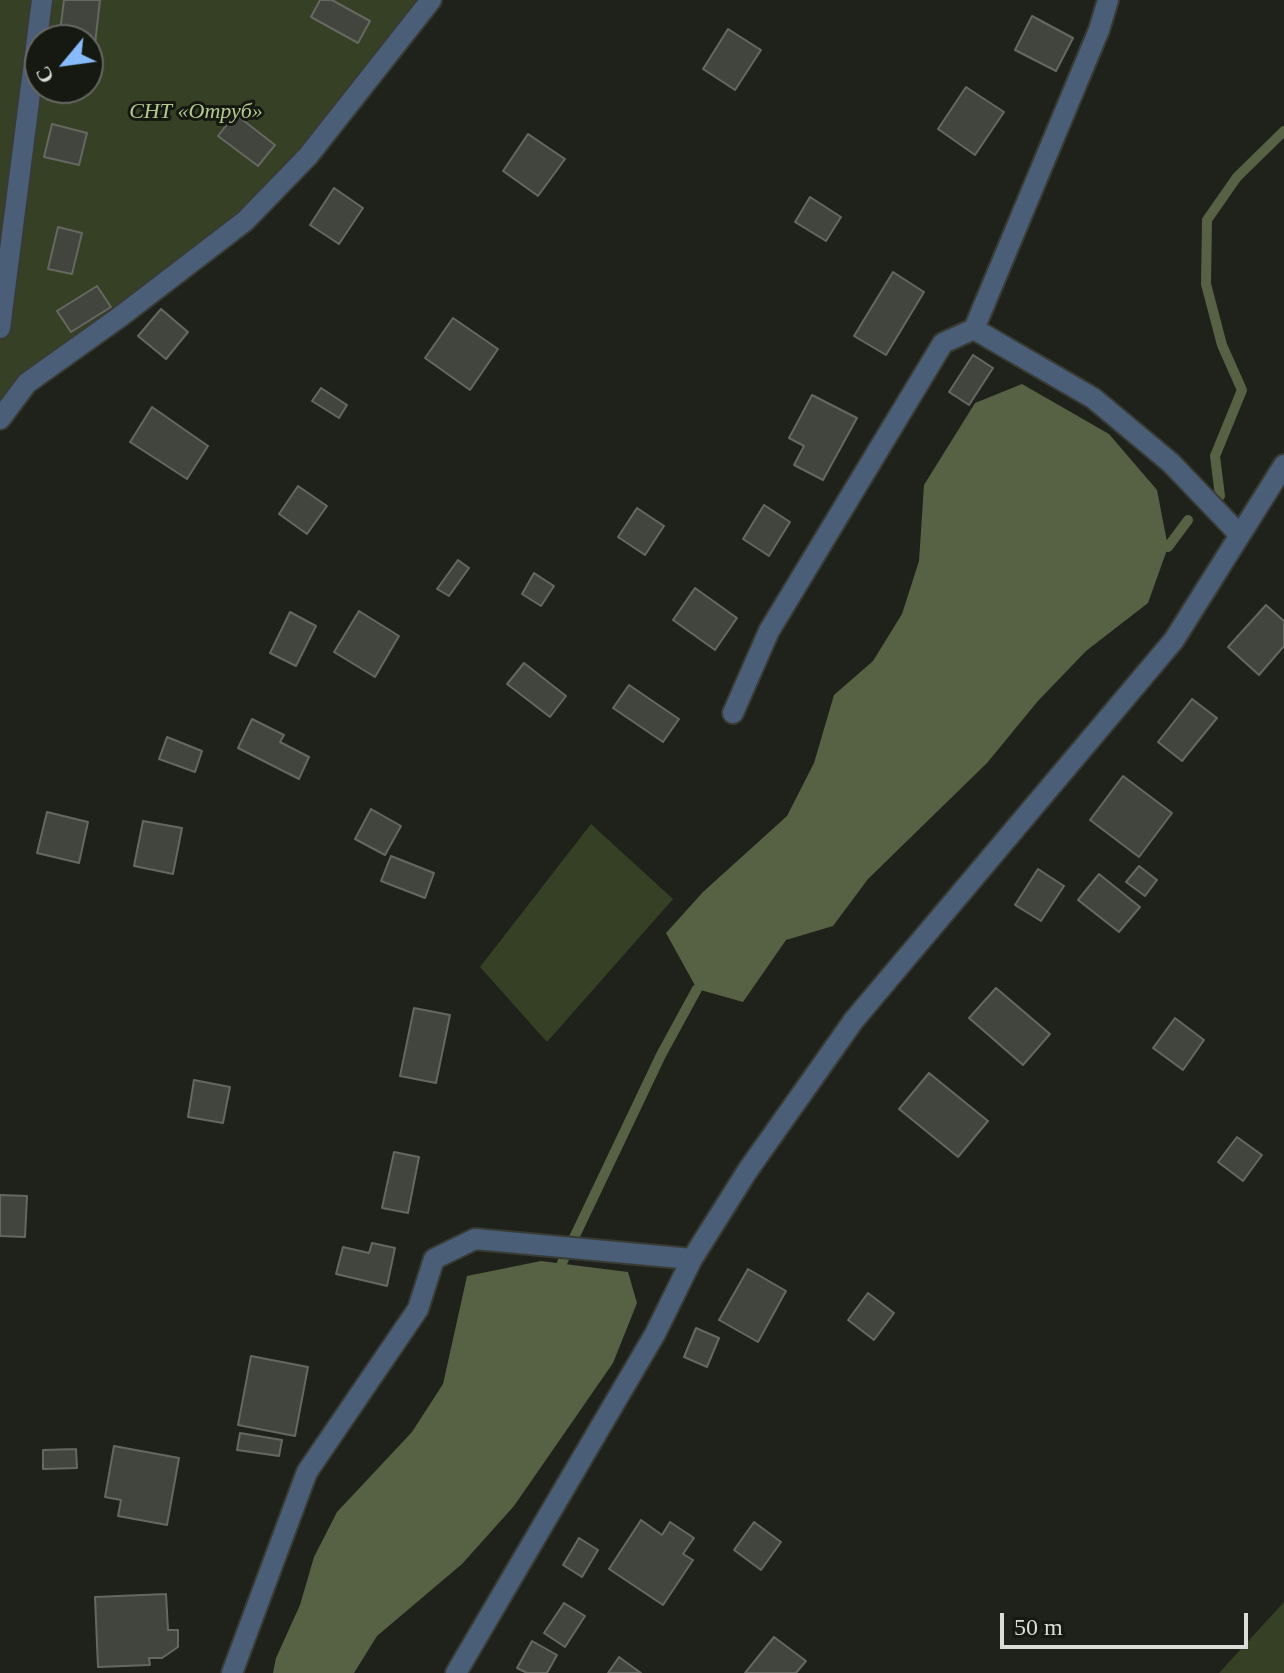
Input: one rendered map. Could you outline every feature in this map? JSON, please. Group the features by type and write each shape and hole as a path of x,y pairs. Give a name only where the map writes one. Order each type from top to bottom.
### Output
{"street":[{"path":"0,328 42,0"},
{"path":"0,419 27,383 245,221 308,156 431,0"},
{"path":"733,713 769,631 943,343 974,329 1099,30 1108,0"},
{"path":"974,329 1093,398 1171,463 1240,535"},
{"path":"456,1673 655,1334 692,1259 748,1170 854,1020 1174,640 1284,465"},
{"path":"232,1673 307,1472 418,1309 434,1259 475,1239 692,1259"}],"green space":[{"name":"СНТ «Отруб»","path":"0,0 431,0 245,221 0,418"},
{"path":"591,824 673,899 547,1042 480,967"},
{"path":"1284,1602 1284,1673 1219,1673"}],"shaded area":[{"path":"1022,384 1109,434 1157,490 1168,547 1148,603 1086,651 1038,701 987,763 868,879 833,926 786,940 743,1002 697,989 666,933 703,892 787,816 814,763 834,695 873,661 902,614 919,561 924,485 975,403"},
{"path":"541,1261 628,1272 637,1303 613,1363 514,1506 462,1564 377,1636 354,1673 273,1673 276,1658 300,1605 314,1557 337,1512 412,1432 443,1384 467,1276"}],"building":[{"path":"64,0 100,0 97,24 61,24"},
{"path":"320,0 332,0 370,21 358,43 311,17"},
{"path":"1032,16 1073,38 1056,71 1015,50"},
{"path":"728,29 761,50 735,90 703,69"},
{"path":"966,87 1004,112 975,155 938,129"},
{"path":"235,114 275,145 258,166 218,136"},
{"path":"52,124 87,133 79,165 44,157"},
{"path":"528,134 565,159 538,196 503,171"},
{"path":"334,188 363,208 339,244 310,225"},
{"path":"810,197 841,217 826,241 795,222"},
{"path":"58,227 82,233 72,274 48,269"},
{"path":"893,272 924,292 886,355 854,336"},
{"path":"97,286 111,307 71,332 57,311"},
{"path":"161,309 188,332 166,359 138,336"},
{"path":"453,318 498,349 470,390 425,358"},
{"path":"973,355 993,368 969,405 949,392"},
{"path":"321,388 347,405 339,418 312,401"},
{"path":"812,395 857,418 823,480 794,465 804,446 789,438"},
{"path":"152,407 208,446 187,479 130,442"},
{"path":"298,486 327,506 307,534 279,514"},
{"path":"764,505 790,522 769,556 743,539"},
{"path":"637,508 664,526 645,555 618,537"},
{"path":"458,560 469,568 449,596 437,589"},
{"path":"534,573 554,586 541,606 522,594"},
{"path":"695,588 737,618 715,650 673,620"},
{"path":"1266,605 1284,621 1284,646 1259,675 1228,647"},
{"path":"359,611 399,636 375,677 334,652"},
{"path":"290,612 316,626 296,666 270,653"},
{"path":"524,663 566,696 550,717 507,684"},
{"path":"629,685 679,719 663,742 613,708"},
{"path":"1192,699 1217,718 1182,761 1158,742"},
{"path":"252,719 284,735 280,742 309,757 299,779 238,748"},
{"path":"167,737 202,751 195,772 159,759"},
{"path":"1123,776 1172,813 1139,857 1090,820"},
{"path":"371,809 401,826 385,855 355,839"},
{"path":"47,812 88,822 79,863 37,853"},
{"path":"143,821 182,828 173,874 134,866"},
{"path":"391,856 434,873 425,898 381,881"},
{"path":"1139,866 1157,880 1145,896 1126,882"},
{"path":"1038,869 1064,886 1041,921 1015,905"},
{"path":"1099,874 1140,907 1119,932 1078,900"},
{"path":"996,988 1050,1034 1023,1065 969,1018"},
{"path":"414,1008 450,1015 436,1083 400,1076"},
{"path":"1175,1018 1204,1040 1183,1070 1153,1048"},
{"path":"929,1073 988,1121 958,1157 899,1109"},
{"path":"194,1080 230,1087 223,1123 188,1117"},
{"path":"1237,1137 1262,1155 1243,1181 1218,1162"},
{"path":"394,1152 419,1157 408,1213 382,1208"},
{"path":"0,1195 27,1196 25,1237 0,1236"},
{"path":"372,1243 395,1248 387,1286 336,1274 343,1247 369,1253"},
{"path":"748,1269 786,1291 758,1342 719,1320"},
{"path":"868,1293 894,1313 874,1340 848,1320"},
{"path":"696,1328 719,1338 707,1367 684,1357"},
{"path":"251,1356 308,1367 295,1436 238,1425"},
{"path":"240,1433 282,1440 279,1456 237,1450"},
{"path":"114,1446 179,1458 167,1525 118,1516 121,1500 105,1497"},
{"path":"76,1449 77,1468 43,1469 43,1450"},
{"path":"641,1520 662,1535 670,1522 694,1538 683,1554 693,1560 663,1605 609,1569"},
{"path":"754,1522 781,1542 761,1570 734,1550"},
{"path":"579,1538 598,1550 582,1577 563,1565"},
{"path":"166,1594 168,1630 178,1630 178,1647 162,1658 149,1658 150,1665 98,1667 95,1597"},
{"path":"564,1603 585,1616 565,1647 544,1633"},
{"path":"774,1637 806,1661 796,1673 745,1673"},
{"path":"532,1641 557,1655 547,1673 527,1673 517,1668"},
{"path":"619,1657 641,1673 608,1673"}],"waterway":[{"path":"1220,496 1215,456 1242,390 1222,345 1206,284 1207,220 1237,177 1284,131"},
{"path":"1168,547 1188,520"},
{"path":"562,1263 661,1055 697,989"}]}
